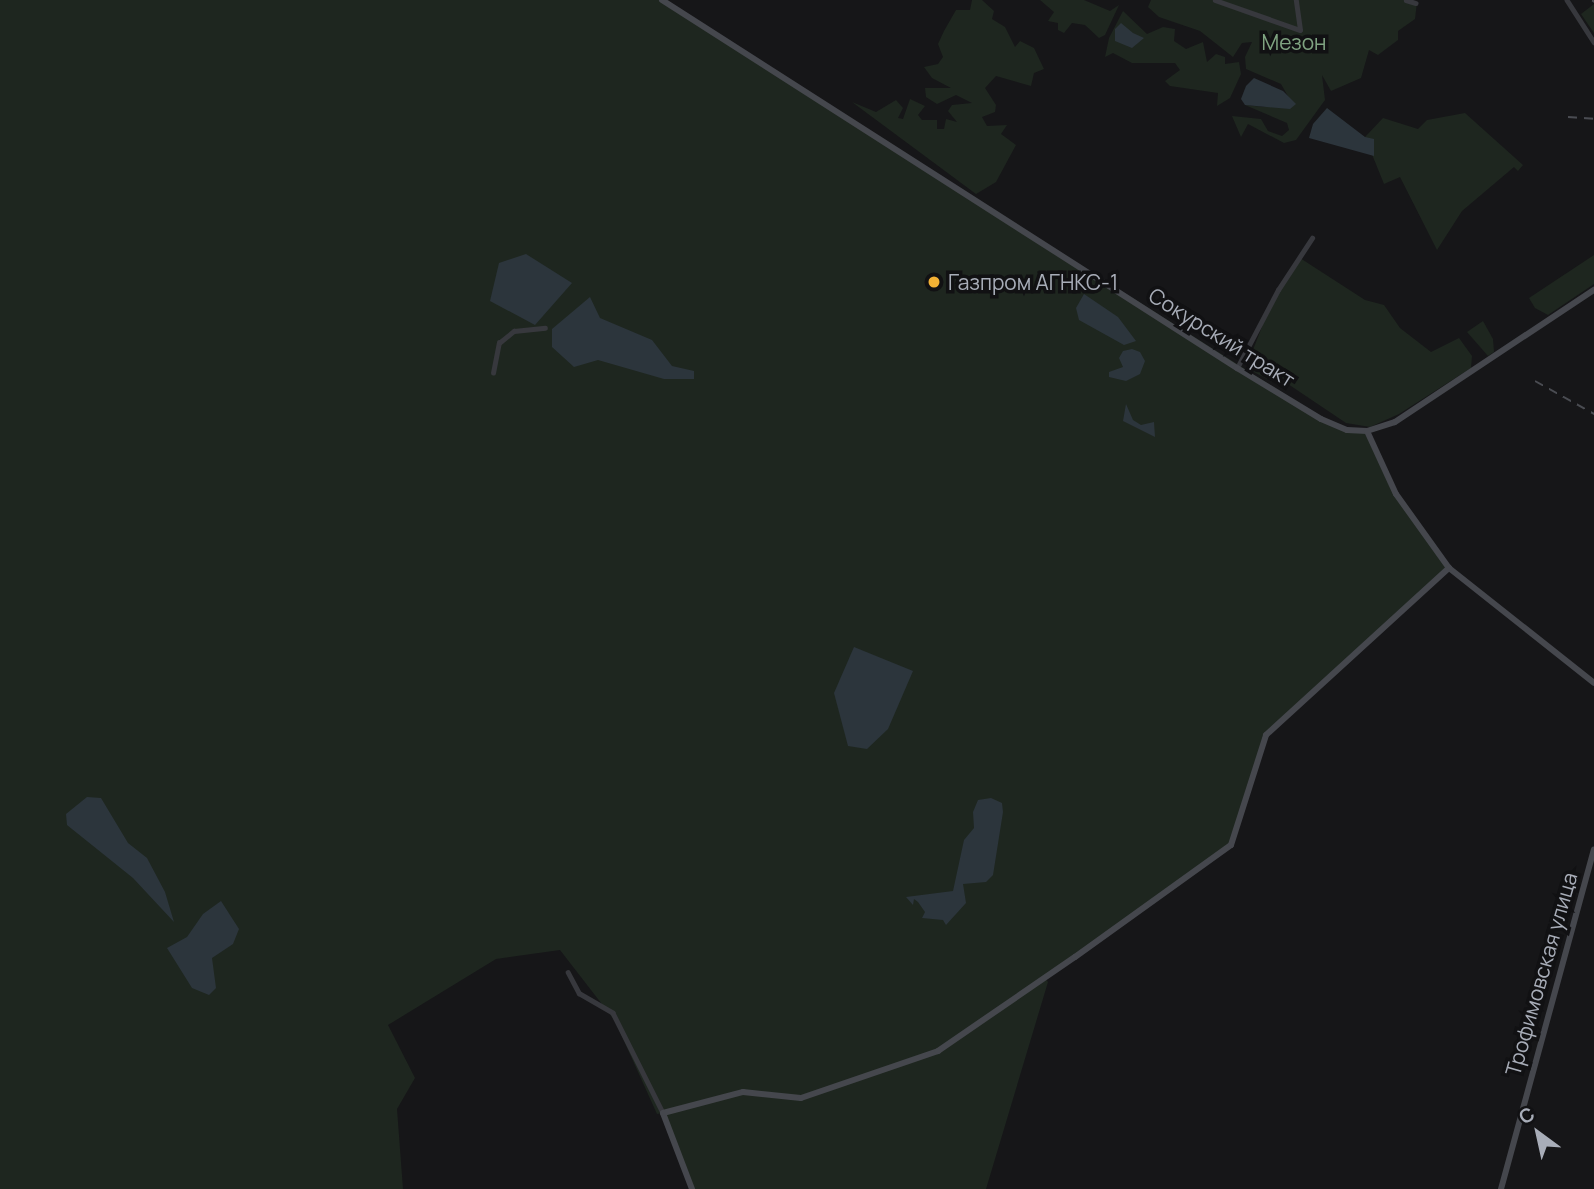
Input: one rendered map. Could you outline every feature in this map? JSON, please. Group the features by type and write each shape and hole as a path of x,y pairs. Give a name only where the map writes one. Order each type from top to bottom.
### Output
{"street":[{"name":"Сокурский тракт","path":"662,0 1237,368 1321,419 1347,430 1367,431"},
{"path":"1215,0 1300,30 1296,0"},
{"path":"1406,0 1416,3"},
{"path":"1567,0 1594,41"},
{"path":"1237,368 1278,290 1312,238"},
{"path":"1594,290 1419,407 1367,431 1392,487 1449,568 1594,683"},
{"path":"494,373 499,343 514,331 545,328"},
{"path":"663,1113 743,1092 802,1098 938,1051 1075,957 1231,845 1266,735 1449,568"},
{"name":"Трофимовская улица","path":"1501,1189 1594,849"},
{"path":"568,972 579,993 613,1013 663,1113 692,1189"}],"green space":[{"path":"0,0 662,0 1335,426 1367,431 1396,494 1449,568 1266,735 1231,845 1045,978 1048,982 986,1189 692,1189 663,1113 657,1114 615,1021 560,950 496,959 388,1025 415,1078 397,1109 403,1189 0,1189"},
{"path":"972,0 982,0 994,11 992,19 1005,27 1015,47 1020,41 1034,48 1044,69 1034,73 1031,86 996,76 985,88 996,105 995,112 982,117 987,126 1007,125 1001,134 1016,145 996,182 976,194 852,102 876,112 896,100 903,108 898,118 903,119 910,99 925,106 918,115 922,120 937,120 937,129 944,129 946,119 957,122 948,111 952,105 972,103 956,95 937,104 926,97 925,88 951,88 932,78 924,67 938,64 943,57 938,44 944,31 956,10 970,10"},
{"path":"1040,0 1084,0 1110,11 1119,5 1105,35 1099,38 1085,25 1072,23 1064,33 1058,30 1058,23 1048,21 1054,12"},
{"name":"Мезон","path":"1151,0 1417,2 1415,19 1398,31 1398,40 1378,55 1369,50 1361,78 1331,91 1322,75 1325,100 1296,140 1284,143 1248,124 1241,137 1232,116 1261,119 1268,131 1282,136 1289,130 1287,123 1245,105 1264,107 1289,98 1281,84 1246,69 1245,57 1252,42 1242,43 1233,57 1200,31 1159,17 1148,7"},
{"path":"1594,4 1594,33 1581,14"},
{"path":"1123,11 1147,34 1163,27 1175,29 1174,41 1186,49 1203,42 1207,62 1216,54 1225,57 1225,64 1239,62 1241,74 1230,98 1217,106 1218,93 1170,86 1165,81 1180,70 1175,63 1132,63 1113,53 1105,57 1109,38"},
{"path":"1465,113 1523,165 1518,171 1514,167 1462,211 1437,250 1400,177 1384,184 1365,137 1383,118 1418,129 1427,120"},
{"path":"1594,255 1594,284 1548,315 1535,308 1529,298"},
{"path":"1300,258 1365,300 1384,305 1400,328 1431,352 1459,338 1472,356 1471,368 1399,414 1370,427 1346,423 1288,384 1278,385 1252,371 1247,365 1269,309"},
{"path":"1483,321 1493,339 1494,352 1488,356 1467,332"}],"shaded area":[{"path":"1121,23 1144,38 1132,48 1115,41 1115,29"},
{"path":"1254,78 1283,91 1296,104 1290,109 1245,105 1241,99 1246,86"},
{"path":"1327,108 1365,137 1374,139 1374,156 1309,138 1313,124"},
{"path":"526,254 572,283 535,325 490,301 499,263"},
{"path":"1084,294 1118,317 1136,341 1124,345 1079,320 1076,308"},
{"path":"590,297 600,318 652,340 672,366 694,371 694,379 664,379 598,360 574,367 552,347 552,329"},
{"path":"1132,349 1140,352 1145,361 1140,374 1126,381 1109,377 1109,372 1123,367 1119,358 1123,351"},
{"path":"1126,404 1133,420 1141,425 1154,422 1155,437 1123,421"},
{"path":"854,647 913,671 888,729 867,749 848,746 834,693"},
{"path":"87,797 101,798 128,843 147,858 165,892 174,922 133,878 67,825 66,814"},
{"path":"991,798 1002,803 1003,812 993,875 986,882 963,884 966,903 946,925 943,920 922,918 925,912 918,902 914,899 913,905 906,897 953,891 964,840 974,828 973,812 978,800"},
{"path":"221,901 239,929 233,944 212,958 216,988 209,995 192,988 167,948 187,937 203,914"}],"railway":[{"path":"1568,117 1594,119"},
{"path":"1535,381 1594,414"}],"place":[{"name":"Газпром АГНКС-1","path":"934,282"}]}
